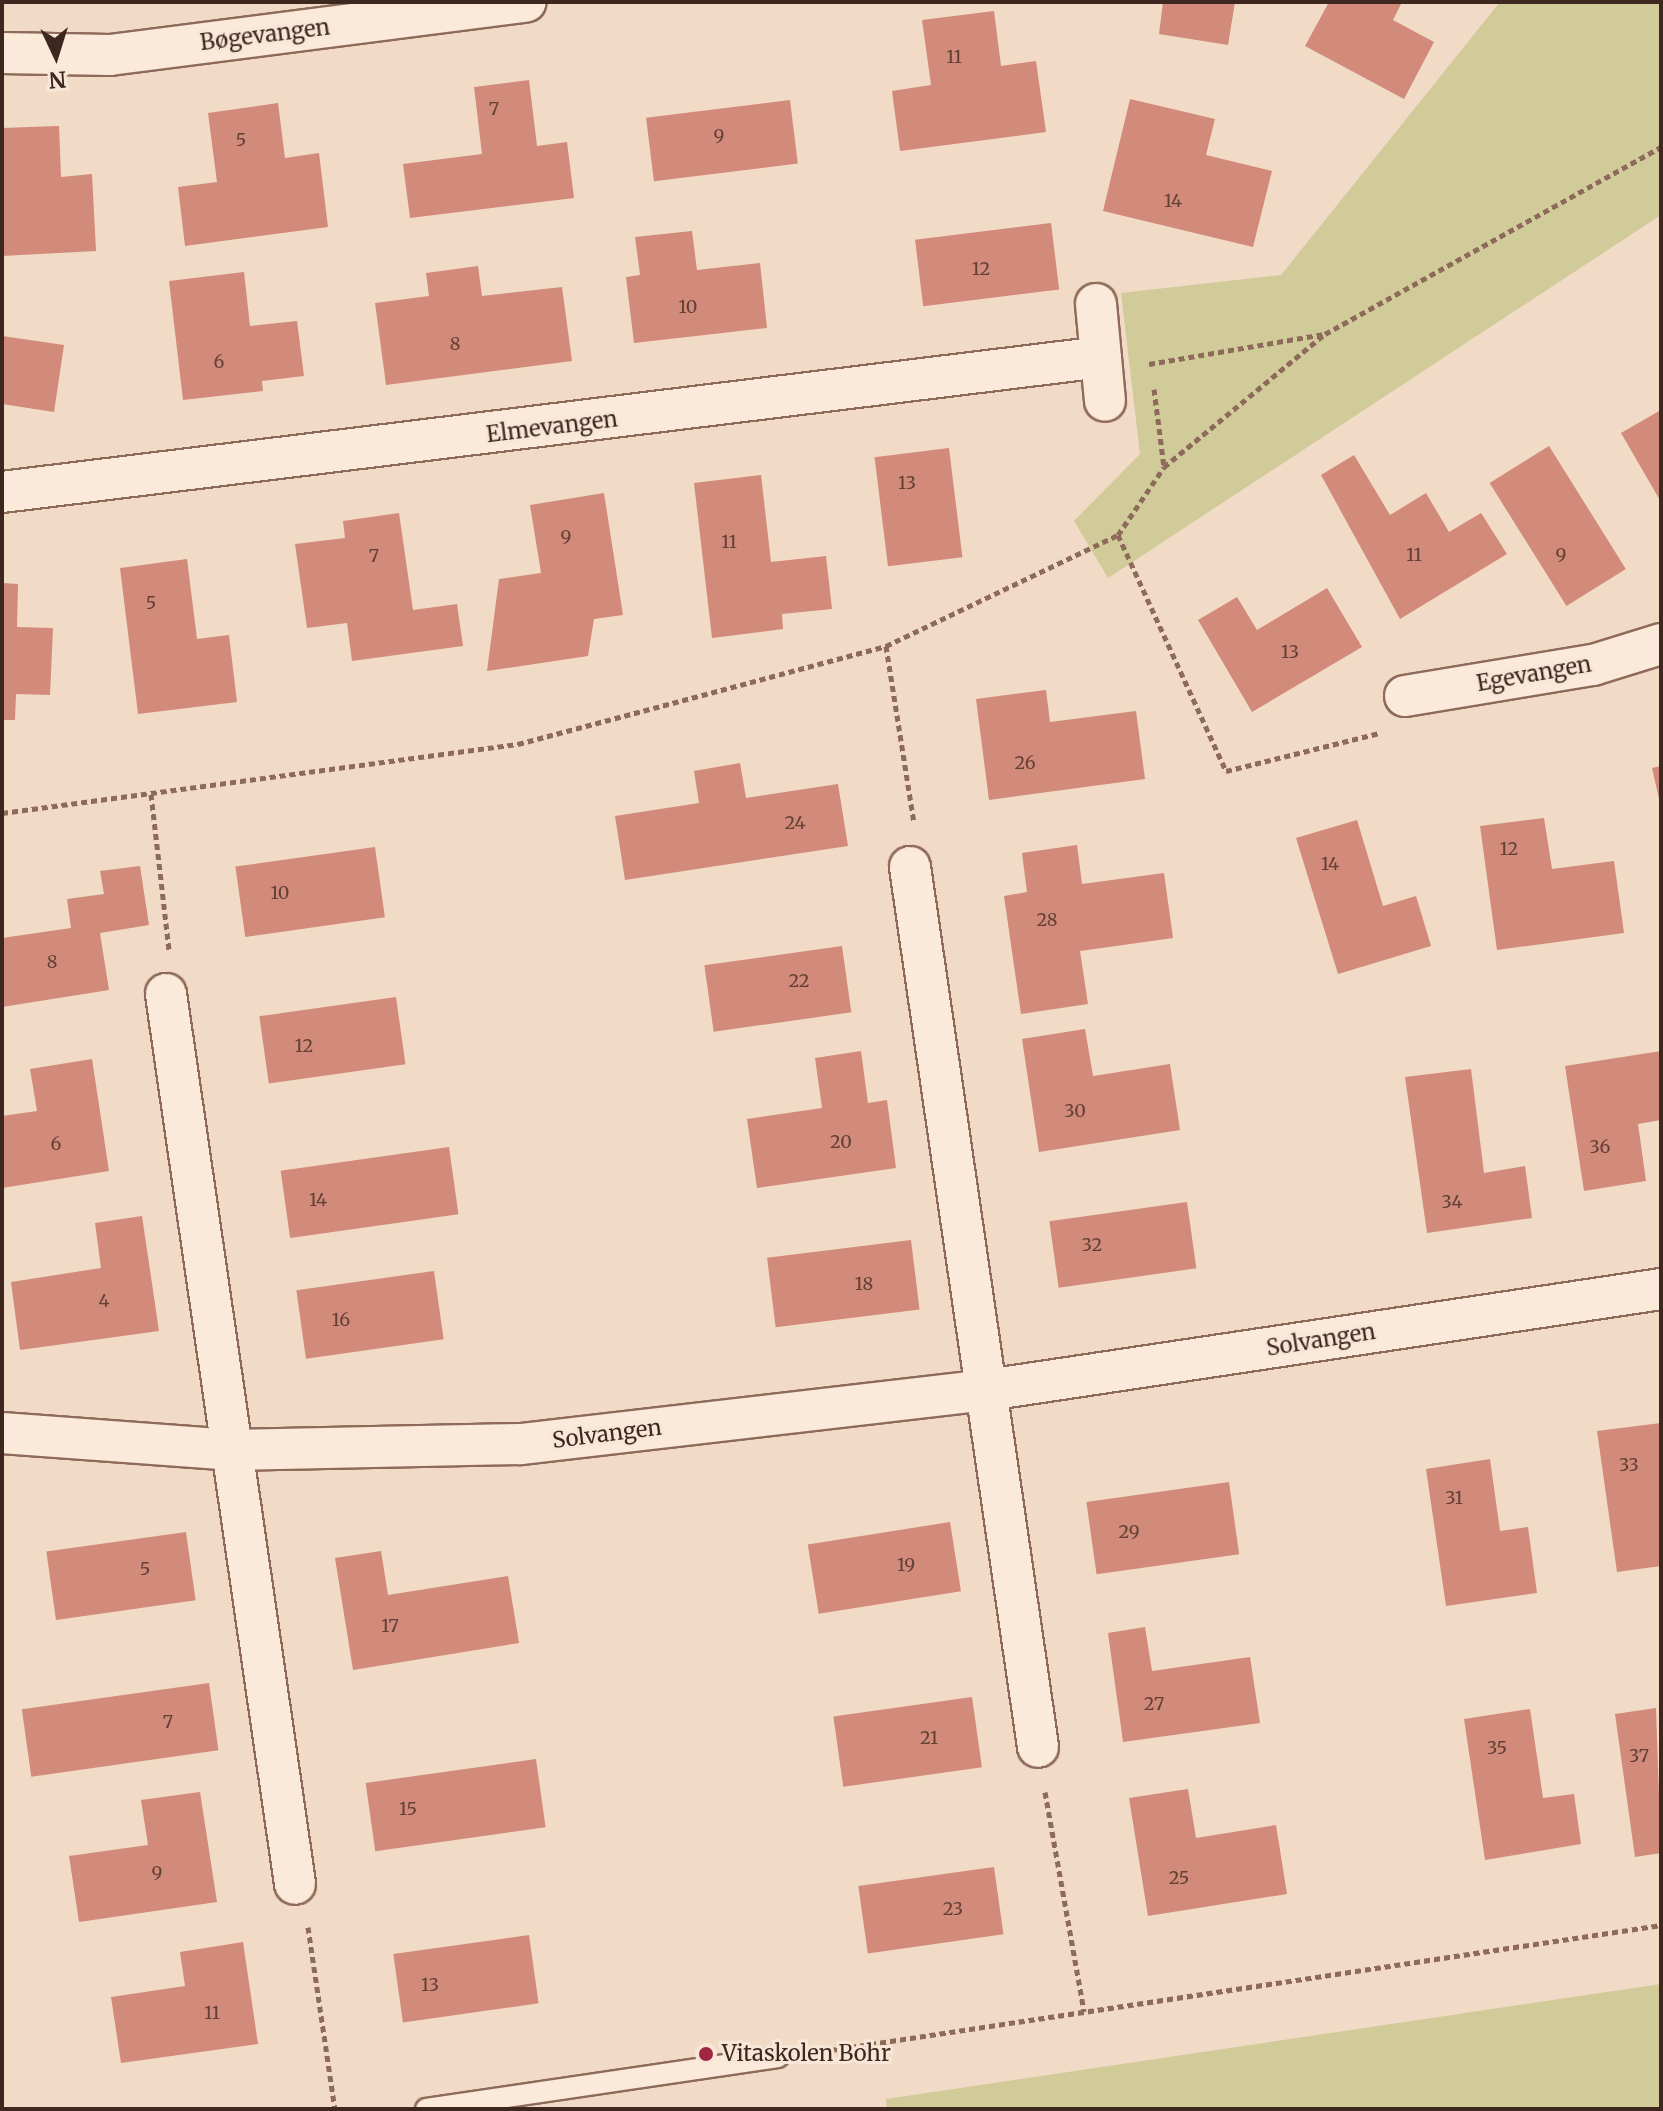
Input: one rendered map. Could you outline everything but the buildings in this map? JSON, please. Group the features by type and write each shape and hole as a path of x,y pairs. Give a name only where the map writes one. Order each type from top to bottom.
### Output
{"street":[{"name":"Bøgevangen","path":"2,53 110,55 526,2"},
{"path":"1096,304 1105,401"},
{"name":"Elmevangen","path":"2,492 1101,357"},
{"name":"Egevangen","path":"1405,696 1593,665 1661,644"},
{"path":"910,867 981,1391 1038,1747"},
{"path":"166,994 295,1884"},
{"name":"Solvangen","path":"2,1433 231,1450 521,1444 981,1391 1661,1289"}],"lane":[{"path":"426,2109 778,2057"}],"path":[{"path":"2,813 518,744 886,646 1118,535 1164,467 1325,334 1661,147"},
{"path":"1101,357 1151,365 1325,334"},
{"path":"1151,365 1164,467"},
{"path":"1118,535 1226,771 1391,730 1405,696"},
{"path":"886,646 917,841 910,867"},
{"path":"151,794 172,977 166,994"},
{"path":"1038,1747 1084,2012"},
{"path":"295,1884 306,1912 335,2109"},
{"path":"778,2057 1661,1925"}],"shaded area":[{"path":"1500,2 1661,2 1661,215 1108,578 1074,521 1140,454 1121,293 1281,275"},
{"path":"1661,1984 1661,2109 887,2109 886,2099"}],"place":[{"name":"Vitaskolen Bohr","path":"706,2054"}]}
